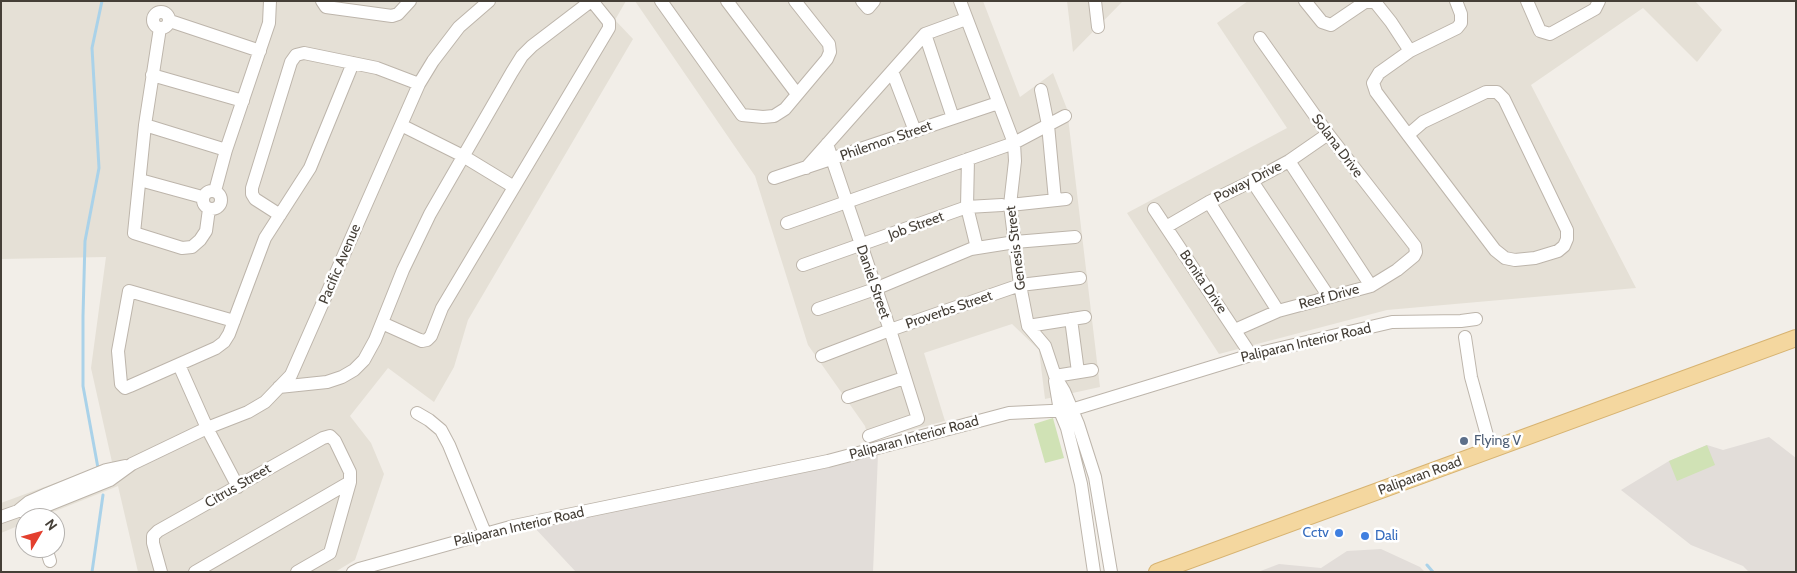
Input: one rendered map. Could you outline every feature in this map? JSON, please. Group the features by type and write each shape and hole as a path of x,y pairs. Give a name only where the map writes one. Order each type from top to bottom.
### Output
{"main road":[{"name":"Paliparan Road","path":"1157,572 1796,338"}],"street":[{"path":"215,191 226,150 269,23 270,1"},
{"path":"322,1 326,7 371,7 392,16 398,14 410,1"},
{"path":"279,387 327,382 342,377 354,370 364,360 382,324 403,270 430,214 522,56 532,46 592,1 609,22 609,28 442,308 431,336 427,340 422,341 382,324"},
{"path":"661,1 742,115 752,116 774,116 785,109 827,59 830,52 829,44 795,1"},
{"path":"727,1 797,94"},
{"path":"862,1 868,8 874,1"},
{"name":"Genesis Street","path":"960,1 1014,143 1015,161 1006,205 1015,242 1020,285 1028,326 1045,346 1055,376 1056,391 1066,411 1078,424 1095,477 1111,572"},
{"path":"1095,1 1098,27"},
{"path":"1305,1 1322,22 1331,25 1365,2 1374,2 1391,22 1410,51"},
{"path":"1408,136 1422,122 1486,92 1497,92 1504,99 1567,230 1567,239 1564,246 1535,258 1515,260 1504,258 1495,250 1408,136 1376,92 1373,83 1379,73 1410,51 1457,28 1461,23 1461,14 1456,1"},
{"path":"1527,1 1540,31 1550,34 1595,8 1599,1"},
{"name":"Pacific Avenue","path":"35,508 49,499 93,481 110,480 132,464 207,428 248,412 265,402 291,375 419,84 433,61 459,27 486,2"},
{"path":"209,209 206,231 192,247 182,248 134,233 152,74 164,15 260,51"},
{"path":"805,168 926,34 966,19"},
{"path":"926,34 953,118"},
{"name":"Solana Drive","path":"1260,38 1328,134 1415,246 1416,252"},
{"path":"280,216 255,199 252,194 252,188 291,62 296,55 304,52 377,68 419,84"},
{"path":"234,321 129,291 118,351 121,384 125,388 130,386 216,348 224,342 234,321 265,238 310,168 353,63"},
{"path":"892,72 915,131"},
{"path":"152,74 243,101"},
{"path":"1041,90 1048,124"},
{"name":"Philemon Street","path":"774,178 998,103"},
{"path":"787,224 1014,143 1065,116"},
{"name":"Job Street","path":"803,265 967,207 1060,199 1048,124"},
{"path":"145,125 226,150"},
{"path":"401,125 463,156 514,187"},
{"name":"Poway Drive","path":"1166,227 1209,202 1252,181 1328,134"},
{"name":"Daniel Street","path":"827,144 890,330 918,420 869,436"},
{"path":"968,160 967,207 977,248"},
{"path":"1288,160 1371,286"},
{"path":"140,180 202,197"},
{"path":"1252,181 1329,296"},
{"path":"207,191 215,191 220,196 221,203 216,209 209,209 203,204 202,197 207,191"},
{"path":"1209,202 1278,311"},
{"name":"Bonita Drive","path":"1154,209 1251,355"},
{"path":"818,309 977,248 1015,242 1075,237"},
{"name":"Reef Drive","path":"1235,330 1278,311 1371,286 1397,270 1414,256 1416,252"},
{"name":"Proverbs Street","path":"822,356 890,330 1020,285 1080,278"},
{"path":"1028,326 1085,317"},
{"path":"1071,319 1078,372"},
{"name":"Paliparan Interior Road","path":"353,572 359,568 484,533 828,461 1009,413 1066,411 1251,355 1392,322 1476,319"},
{"path":"1465,337 1471,377 1491,450"},
{"path":"179,365 207,428 238,487"},
{"path":"1055,376 1092,370"},
{"path":"848,398 904,378"},
{"name":"Genesis Street","path":"1066,411 1067,428 1081,484 1094,572"},
{"path":"417,413 441,430 449,445 484,533"},
{"name":"Citrus Street","path":"161,572 153,543 153,536 158,531 323,438 330,436 336,440 350,472 350,482"},
{"path":"195,572 350,482"},
{"path":"297,572 330,553 350,482"},
{"name":"Pacific Avenue","path":"1,517 15,512"},
{"path":"1087,525 1103,523"}],"shaded area":[{"path":"1,1 626,1 615,20 633,39 468,320 454,367 434,402 388,368 350,416 371,443 384,474 355,560 335,572 138,572 118,486 63,508 15,508 15,527 1,533 1,503 112,462 91,368 106,257 1,259"},
{"path":"635,1 983,1 1020,97 1053,73 1067,109 1100,387 1045,399 1039,350 1012,324 924,353 945,421 869,441 865,426 808,345 755,176"},
{"path":"1067,1 1123,1 1073,52"},
{"path":"1248,1 1695,1 1722,30 1697,62 1643,8 1531,85 1636,288 1387,310 1219,354 1127,213 1287,128 1217,23"},
{"path":"1769,437 1796,458 1796,572 1749,572 1743,566 1691,545 1621,490 1669,461 1707,445 1723,450"},
{"path":"878,455 873,572 576,572 533,526 831,467"},
{"path":"1381,549 1420,567 1425,572 1258,572 1279,564 1321,568 1347,551"}],"green space":[{"path":"1053,418 1064,458 1045,463 1034,424"},
{"path":"1707,445 1715,465 1677,481 1669,461"}],"waterway":[{"path":"98,468 83,386 83,316 85,241 99,168 92,48 102,1"},
{"path":"92,572 103,495"},
{"path":"1427,565 1433,572"}],"place":[{"name":"Flying V","path":"1464,441"},
{"name":"Cctv","path":"1339,533"},
{"name":"Dali","path":"1365,536"}]}
